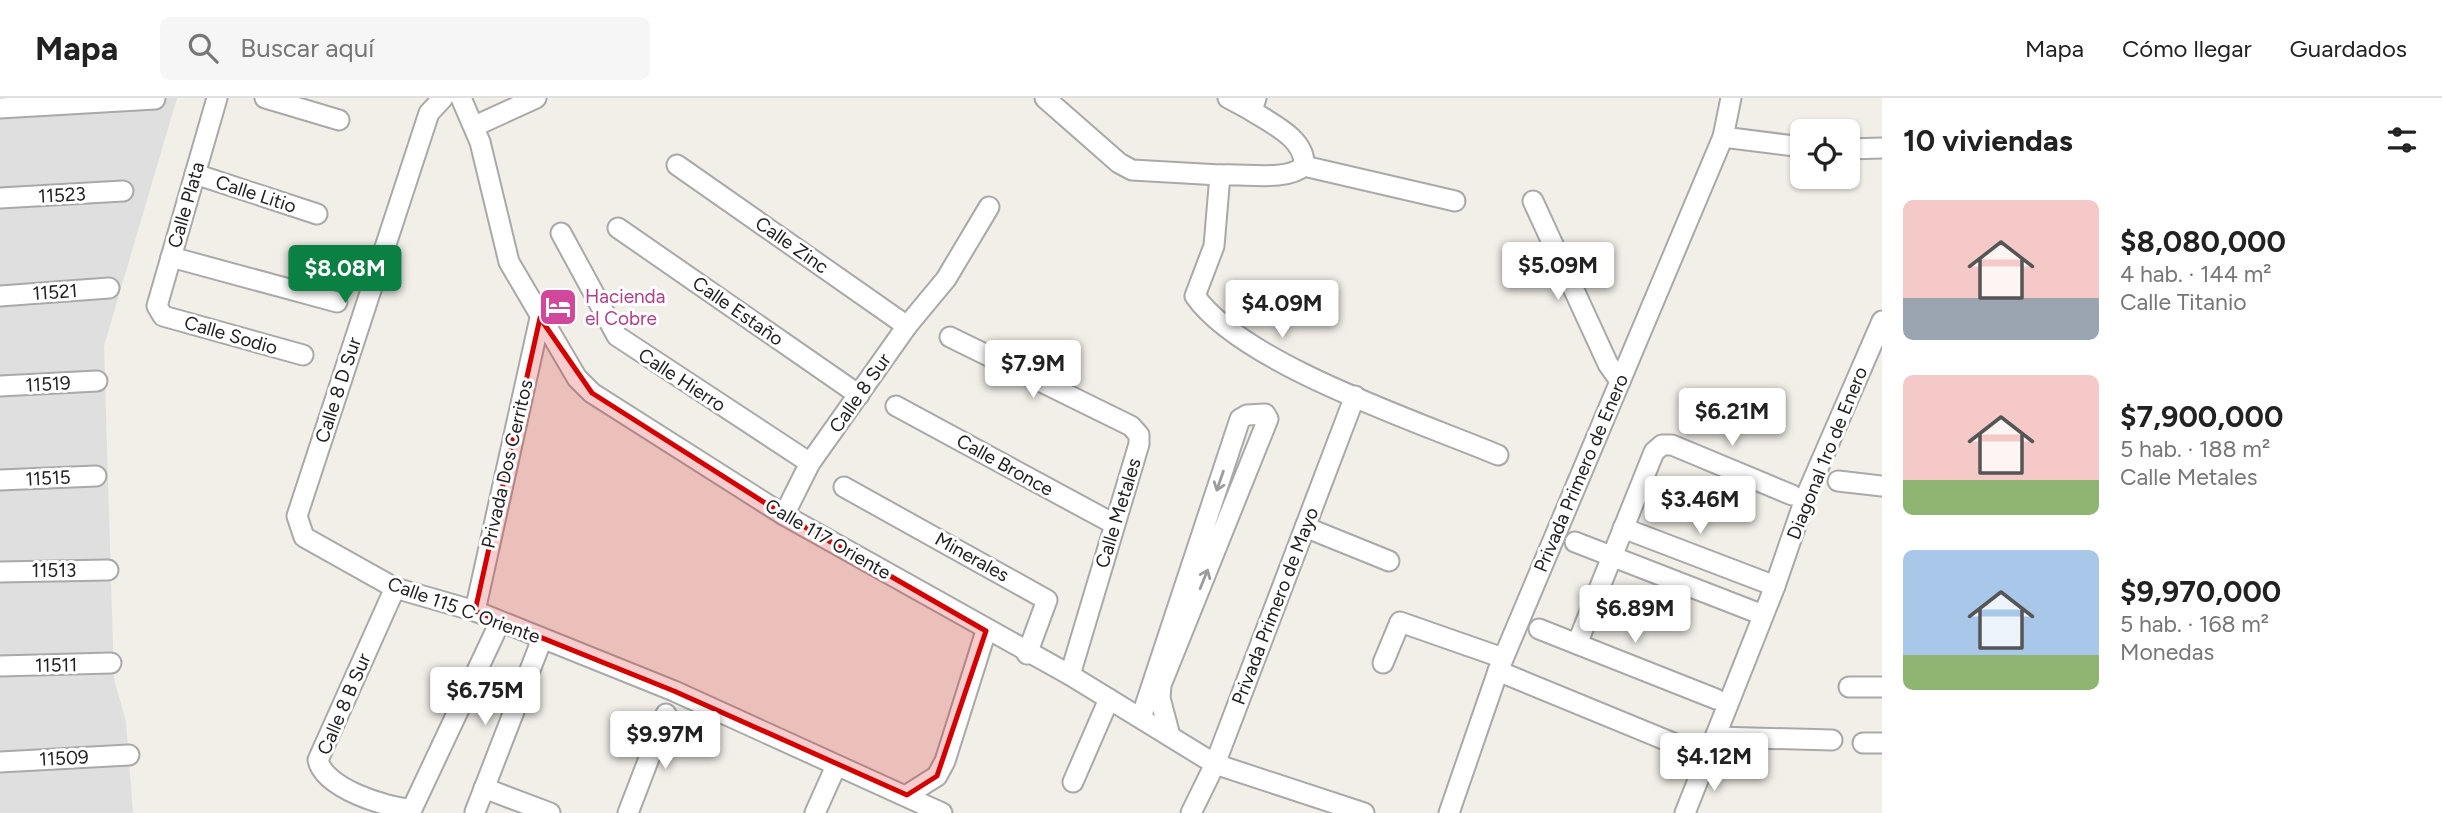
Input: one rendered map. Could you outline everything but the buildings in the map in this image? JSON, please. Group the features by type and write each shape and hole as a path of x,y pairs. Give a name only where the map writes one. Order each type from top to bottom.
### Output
{"street":[{"name":"Calle Plata","path":"159,313 157,306 217,98"},
{"path":"265,98 339,120"},
{"name":"Calle 8 D Sur","path":"299,528 297,516 429,113 443,98"},
{"name":"Calle 117 Oriente","path":"461,98 475,126 509,262 577,378 592,393 784,515 1027,654 1070,675 1215,764 1364,813"},
{"path":"475,126 517,102 536,98"},
{"path":"1045,98 1119,163 1132,170 1284,176 1297,172 1304,166 1305,156 1300,146 1254,104 1228,98"},
{"name":"Privada Primero de Enero","path":"1449,813 1501,665 1723,137 1731,98"},
{"path":"0,108 155,99"},
{"path":"1723,137 1790,145"},
{"path":"1860,149 1882,148"},
{"name":"Calle Zinc","path":"677,165 907,326"},
{"path":"1304,166 1455,201"},
{"name":"Calle Litio","path":"195,174 317,214"},
{"path":"1220,175 1214,246 1195,296 1258,351 1355,396 1498,455"},
{"name":"11523","path":"0,198 123,191"},
{"path":"1533,201 1608,364 1620,381"},
{"name":"Calle 8 Sur","path":"784,515 810,463 907,326 946,279 989,207"},
{"name":"Calle Estaño","path":"618,228 859,395"},
{"name":"Calle Hierro","path":"561,233 617,336 810,463"},
{"path":"171,257 337,302"},
{"name":"11521","path":"0,296 109,288"},
{"name":"Calle Sodio","path":"159,313 303,355"},
{"name":"Privada Dos Cerritos","path":"475,611 540,318"},
{"name":"Diagonal 1ro de Enero","path":"1685,813 1775,586 1806,496 1882,321"},
{"name":"Calle Metales","path":"950,337 1131,426 1139,435 1139,444 1070,675"},
{"name":"11519","path":"0,386 97,381"},
{"name":"Privada Primero de Mayo","path":"1191,813 1215,764 1355,396"},
{"name":"Calle Bronce","path":"897,406 1114,524"},
{"path":"1140,718 1217,521 1268,419 1265,414 1247,415 1240,419 1217,521"},
{"path":"1577,643 1654,452 1662,445 1672,445 1793,495"},
{"name":"11515","path":"0,480 96,476"},
{"path":"1838,481 1882,486"},
{"name":"Minerales","path":"844,487 1047,600 1027,654"},
{"path":"1305,527 1388,561"},
{"name":"Calle 115 C Oriente","path":"299,528 304,537 395,588 475,611 499,624 674,691 942,813"},
{"path":"1623,528 1775,586"},
{"path":"1575,542 1763,615"},
{"name":"11513","path":"0,572 108,570"},
{"name":"Calle 8 B Sur","path":"395,588 318,760 330,782 397,809 412,809 499,624"},
{"path":"1170,736 1160,691 1183,612"},
{"path":"1383,663 1401,622 1707,757"},
{"path":"1539,629 1716,699"},
{"path":"907,795 937,776 986,631"},
{"path":"475,812 542,639"},
{"name":"11511","path":"0,666 111,663"},
{"path":"1849,687 1882,687"},
{"path":"1073,782 1109,699"},
{"path":"628,813 666,714"},
{"path":"1715,737 1832,740"},
{"name":"11509","path":"0,762 129,755"},
{"path":"815,813 836,765"},
{"path":"484,788 550,813"}],"highlighted area":[{"path":"540,318 592,393 784,515 986,631 945,761 937,776 907,795 674,691 475,611"}],"shaded area":[{"path":"0,98 177,98 104,346 114,679 126,722 133,813 0,813"}],"place":[{"name":"Hacienda el Cobre","path":"558,307"}]}
